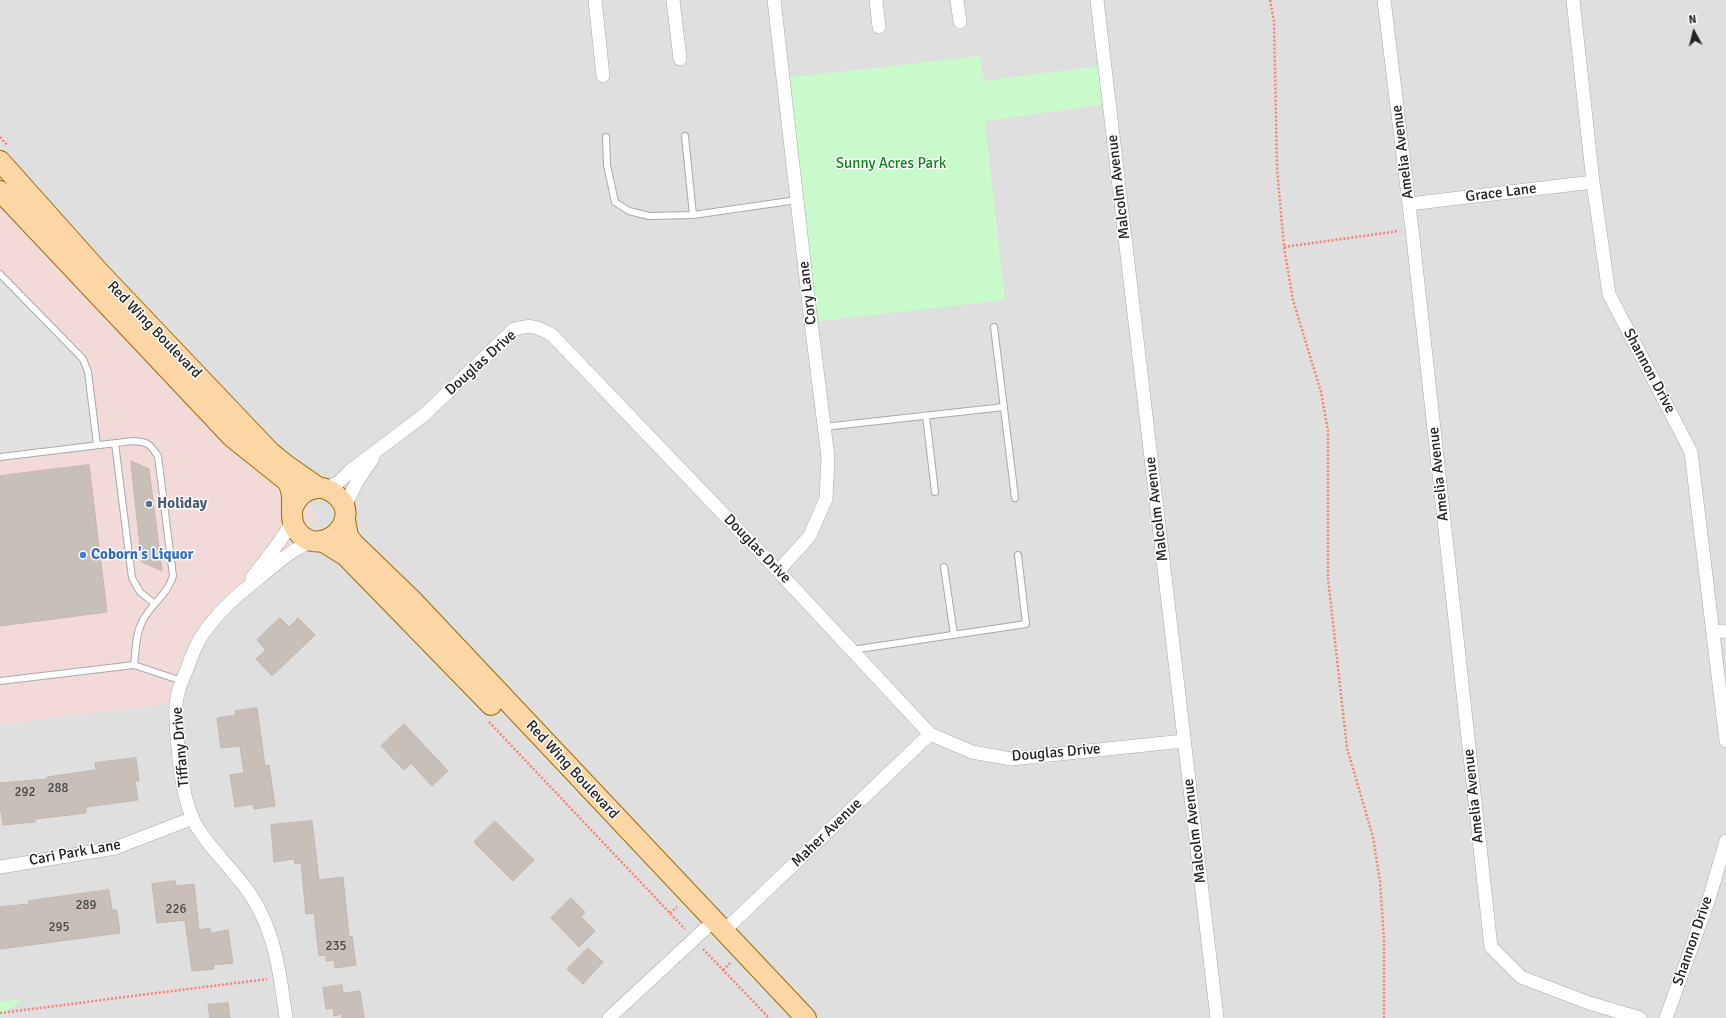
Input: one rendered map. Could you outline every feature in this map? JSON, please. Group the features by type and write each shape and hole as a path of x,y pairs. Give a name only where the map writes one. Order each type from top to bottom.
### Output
{"main road":[{"name":"Red Wing Boulevard","path":"0,161 99,272 270,452 286,465 337,496 344,514 348,536 354,544 414,602 708,933 806,1018"},
{"name":"Red Wing Boulevard","path":"0,192 232,437 287,482 292,488 292,515 298,532 302,536 318,541 346,556 363,575 385,594 788,1018"},
{"path":"292,515 296,501 302,494 310,489 322,488"},
{"path":"318,541 337,534 342,528 344,514"}],"street":[{"path":"595,0 603,76"},
{"path":"673,0 680,59"},
{"name":"Cory Lane","path":"774,0 828,457 826,498 809,537 778,571"},
{"path":"876,0 880,27"},
{"path":"957,0 960,22"},
{"name":"Malcolm Avenue","path":"1097,0 1217,1018"},
{"name":"Amelia Avenue","path":"1384,0 1412,229 1491,947 1521,978 1589,1003 1640,1018"},
{"name":"Shannon Drive","path":"1573,0 1593,182 1609,294 1691,452 1720,632 1726,741"},
{"name":"Grace Lane","path":"1409,204 1593,182"},
{"name":"Douglas Drive","path":"322,488 338,482 351,470 424,415 512,330 525,326 538,327 552,335 778,571 930,734 972,752 1011,759 1184,741"},
{"name":"Douglas Drive","path":"344,514 357,482 383,446"},
{"path":"243,590 268,554 284,537 292,515"},
{"path":"243,590 292,551 318,541"},
{"name":"Tiffany Drive","path":"243,590 219,614 202,635 182,681 176,702 179,768 184,791 193,818 208,841 246,887 255,902 271,938 281,977 286,1018"},
{"name":"Maher Avenue","path":"609,1018 708,933 930,734"},
{"name":"Cari Park Lane","path":"0,866 115,848 193,818"},
{"name":"Shannon Drive","path":"1666,1018 1709,899 1726,841"}],"lane":[{"path":"685,136 693,215"},
{"path":"606,137 606,165 615,202 629,211 649,216 693,215 797,200"},
{"path":"0,274 82,359 88,372 97,445"},
{"path":"994,327 1015,498"},
{"path":"824,428 1004,407"},
{"path":"926,416 934,492"},
{"path":"0,457 133,441 146,442 158,456 173,576 170,585 141,623 137,638 134,665"},
{"path":"115,443 132,578 140,592 155,604"},
{"path":"852,650 1026,624 1018,555"},
{"path":"944,567 954,634"},
{"path":"0,681 134,665 182,681"}],"path":[{"path":"1270,0 1274,21 1277,168 1284,247 1293,300 1321,392 1328,431 1328,579 1347,748 1373,837 1380,882 1384,939 1384,1018"},
{"path":"1284,247 1412,229"},
{"path":"483,716 708,933 768,1018"},
{"path":"0,1014 281,977"}],"shaded area":[{"path":"0,0 1726,0 1726,1018 0,1018 0,724 176,702 219,614 319,516 0,180"},
{"path":"0,180 319,516 219,614 176,703 0,724"},
{"path":"0,274 83,359 88,372 97,445 0,457"}],"green space":[{"name":"Sunny Acres Park","path":"980,56 984,81 1105,65 1109,104 985,121 1005,300 811,322 783,78"},
{"path":"23,999 0,1017 0,1002"}],"building":[{"path":"131,461 149,469 162,571 142,562"},
{"path":"89,465 107,612 0,626 0,476"},
{"path":"280,618 289,627 298,618 315,635 272,676 256,659 266,650 257,640"},
{"path":"257,708 265,766 269,765 275,806 254,809 253,804 235,807 230,775 244,773 240,746 221,748 217,718 236,715 235,711"},
{"path":"404,724 448,771 432,786 411,763 404,770 381,746"},
{"path":"136,758 139,781 135,781 138,800 86,807 86,813 35,819 35,822 3,825 0,806 0,783 47,779 47,777 96,770 95,763"},
{"path":"312,821 319,880 343,877 349,937 352,936 356,965 335,968 334,960 326,961 326,955 319,956 314,913 306,914 301,863 295,864 294,859 274,862 271,825"},
{"path":"495,821 534,860 513,881 474,842"},
{"path":"175,881 176,886 194,884 199,930 210,928 211,933 228,930 233,963 213,965 214,969 192,971 185,920 157,923 152,884"},
{"path":"109,890 112,910 117,910 120,933 0,949 0,907 29,904 29,901"},
{"path":"571,898 585,912 581,917 595,931 579,947 551,918"},
{"path":"588,948 603,962 583,984 567,969"},
{"path":"342,985 343,993 360,991 364,1018 342,1018 341,1014 334,1016 333,1008 326,1009 323,988"},
{"path":"228,1003 230,1018 210,1018 208,1005"}],"place":[{"name":"Holiday","path":"149,504"},
{"name":"Coborn's Liquor","path":"83,555"}]}
